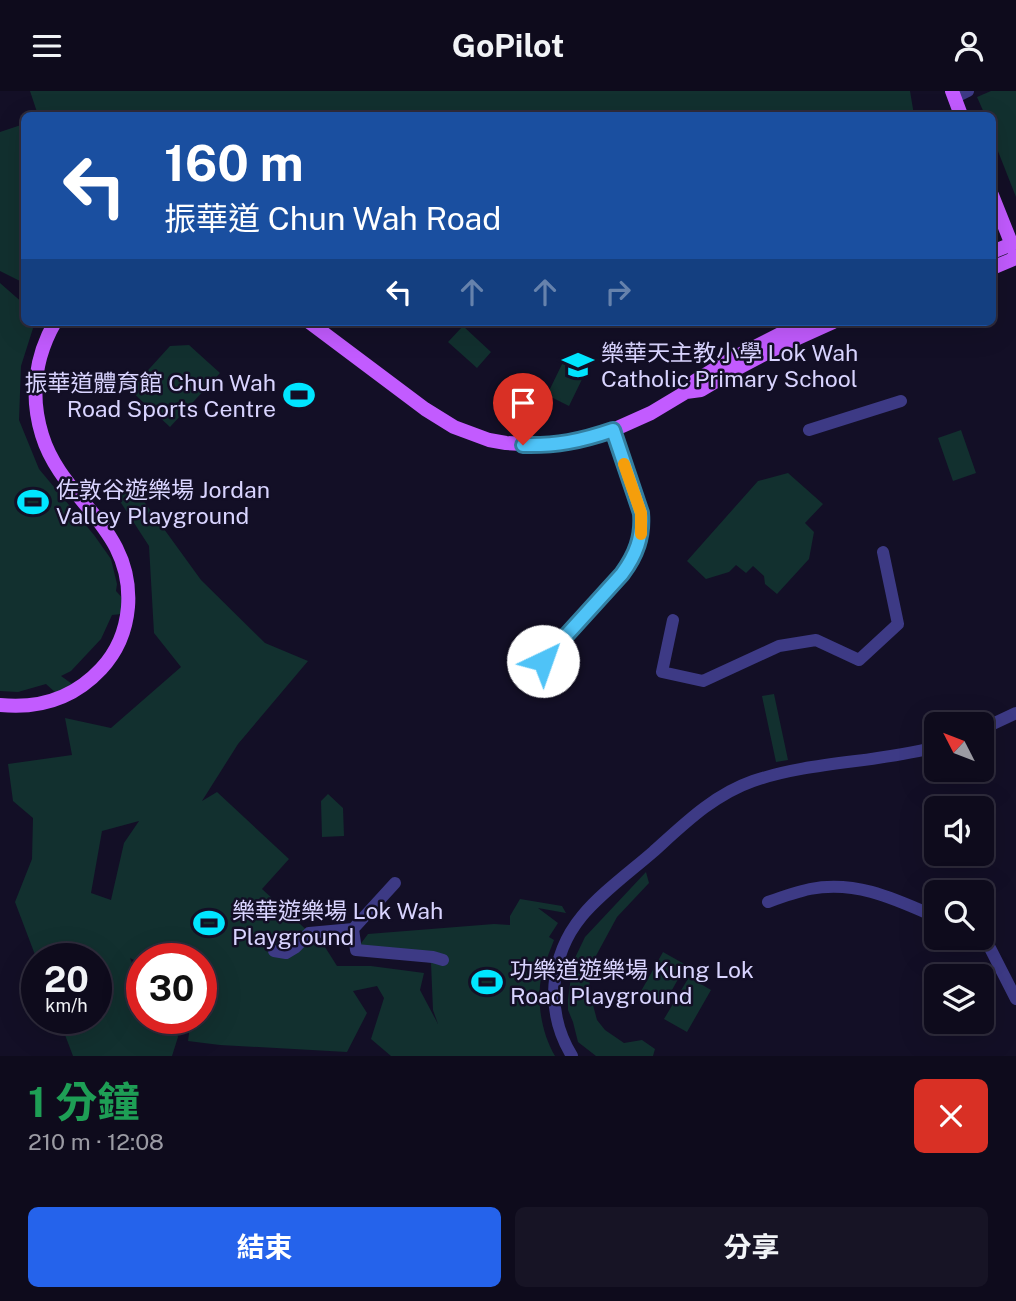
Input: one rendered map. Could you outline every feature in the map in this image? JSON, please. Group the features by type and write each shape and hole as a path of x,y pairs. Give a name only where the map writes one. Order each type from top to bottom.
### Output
{"main road":[{"path":"958,93 961,112"},
{"path":"996,205 1015,252"},
{"path":"996,252 1015,252"},
{"path":"996,265 1015,252"},
{"path":"0,705 36,705 60,698 82,687 106,664 128,614 127,580 116,545 58,467 43,439 39,424 36,407 37,373 44,345 53,326"},
{"path":"314,326 425,409 454,426 506,443 541,445 583,440 651,413 733,358 796,326"},
{"path":"686,392 701,390 782,345 824,326"}],"street":[{"path":"809,430 901,401"},
{"path":"529,677 622,574 641,538 641,513 613,430"},
{"path":"673,620 662,672 703,681 779,646 817,640 859,660 898,624 883,552"},
{"path":"994,725 1015,717"},
{"path":"572,1056 560,1030 554,998 557,965 569,935 589,908 701,809 726,793 763,778 924,749"},
{"path":"274,951 286,953 309,933 353,929 395,883"},
{"path":"768,902 811,889 846,886 877,893 924,911"},
{"path":"353,929 356,950 443,960"},
{"path":"990,950 1016,999"}],"green space":[{"path":"30,91 910,91 914,112 37,112"},
{"path":"991,91 1016,91 1016,197 996,146 996,112 984,112 977,97"},
{"path":"21,125 21,282 0,271 0,132"},
{"name":"佐敦谷遊樂場 Jordan Valley Playground","path":"0,283 21,301 21,326 34,326 21,366 19,420 39,469 111,559 116,591 125,601 122,614 112,615 101,639 71,671 61,676 75,686 56,693 46,684 18,692 0,691"},
{"path":"463,326 491,352 477,368 448,342"},
{"path":"189,345 220,373 170,427 130,390 170,346"},
{"path":"565,358 587,369 569,406 547,395"},
{"path":"961,430 976,473 953,481 938,438"},
{"path":"788,473 823,504 805,523 814,532 809,559 777,594 765,584 764,576 753,566 746,573 736,565 729,572 706,579 687,561 758,481"},
{"path":"135,489 201,580 265,643 308,661 238,744 202,801 217,792 289,859 262,889 325,947 337,966 371,966 424,973 420,990 438,1024 433,1010 431,963 359,946 368,934 510,925 510,916 520,899 562,906 566,913 538,908 558,923 549,937 554,940 542,973 540,994 543,1026 555,1056 391,1056 371,1039 384,998 377,986 353,991 367,1013 347,1052 188,1041 189,1034 217,1034 217,943 126,943 126,1034 177,1034 172,1056 73,1056 65,1034 112,1034 112,943 31,943 15,902 32,859 33,818 13,801 8,764 72,755 65,718 111,728 181,667 154,633 149,546 114,492","holes":["139,821 124,843 111,900 91,893 102,831"]},
{"path":"774,694 788,760 776,762 762,696"},
{"path":"328,794 343,808 344,836 322,837 321,801"},
{"path":"646,872 649,883 617,917 591,965 589,990 597,1020 605,1030 624,1043 642,1040 655,1049 653,1056 596,1056 578,1042 568,1010 573,962 585,937"},
{"path":"663,952 686,965 663,1006 640,993"},
{"path":"689,977 711,990 687,1032 664,1019"}],"slow traffic":[{"path":"624,464 641,513 641,534"}],"place":[{"name":"樂華天主教小學 Lok Wah Catholic Primary School","path":"578,365"},
{"name":"振華道體育館 Chun Wah Road Sports Centre","path":"299,395"},
{"name":"佐敦谷遊樂場 Jordan Valley Playground","path":"33,502"},
{"name":"樂華遊樂場 Lok Wah Playground","path":"209,923"},
{"name":"功樂道遊樂場 Kung Lok Road Playground","path":"487,982"}],"route":[{"path":"523,445 561,444 613,430 642,519 641,538 622,574 543,661"}]}
